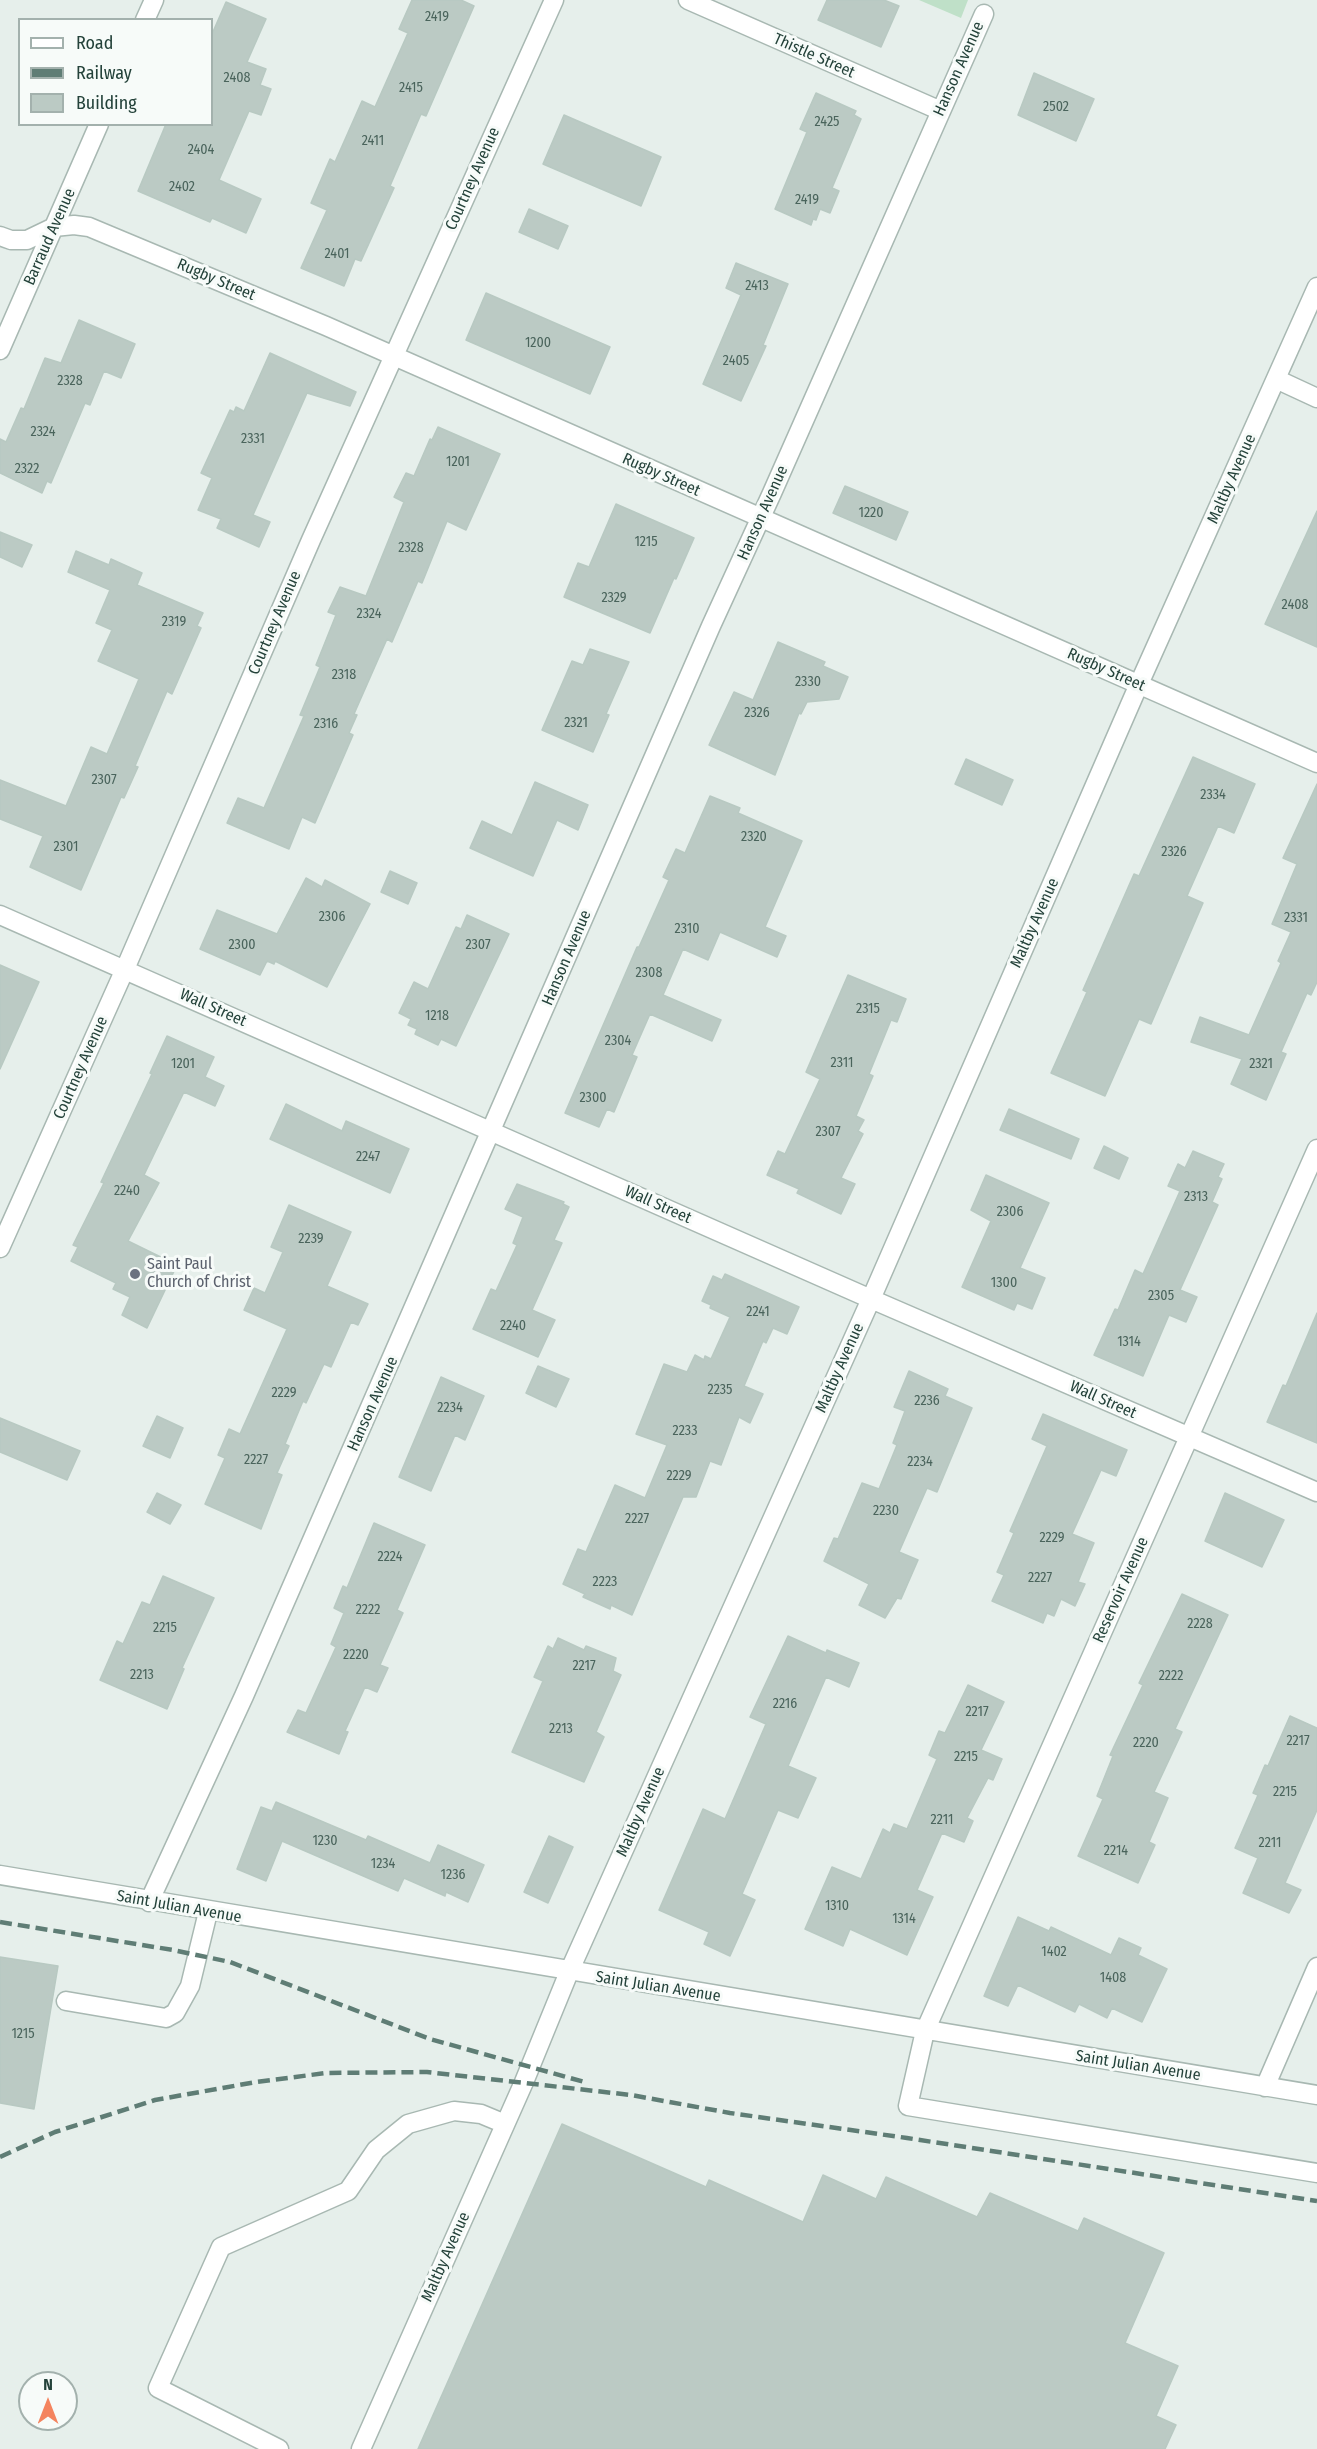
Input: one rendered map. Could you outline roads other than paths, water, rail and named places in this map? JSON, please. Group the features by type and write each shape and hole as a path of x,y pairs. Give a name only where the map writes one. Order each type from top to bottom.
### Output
{"street":[{"path":"146,18 154,0"},
{"name":"Courtney Avenue","path":"0,1248 125,969 311,540 554,0"},
{"name":"Thistle Street","path":"688,0 941,111"},
{"name":"Hanson Avenue","path":"149,1902 244,1696 706,636 761,519 984,14"},
{"name":"Barraud Avenue","path":"0,350 98,126"},
{"name":"Rugby Street","path":"0,236 11,240 27,240 54,227 74,225 89,227 393,356 1317,763"},
{"name":"Maltby Avenue","path":"361,2449 505,2124 569,1972 871,1299 1139,684 1317,287"},
{"path":"1276,380 1317,398"},
{"name":"Wall Street","path":"0,915 871,1299 1317,1492"},
{"name":"Reservoir Avenue","path":"1317,1149 925,2031 908,2106 1317,2173"},
{"name":"Saint Julian Avenue","path":"0,1875 208,1912 1317,2096"},
{"path":"66,2001 166,2018 175,2013 190,1986 208,1912"},
{"path":"1265,2087 1317,1968"},
{"path":"279,2449 158,2388 221,2247 348,2191 376,2150 408,2124 454,2110 480,2114 505,2124"}],"railway":[{"path":"0,1922 173,1950 230,1962 430,2039 588,2083"},
{"path":"0,2157 55,2132 155,2100 256,2082 326,2073 427,2072 631,2095 730,2113 1317,2201"}],"place":[{"name":"Saint Paul Church of Christ","path":"135,1274"}]}
